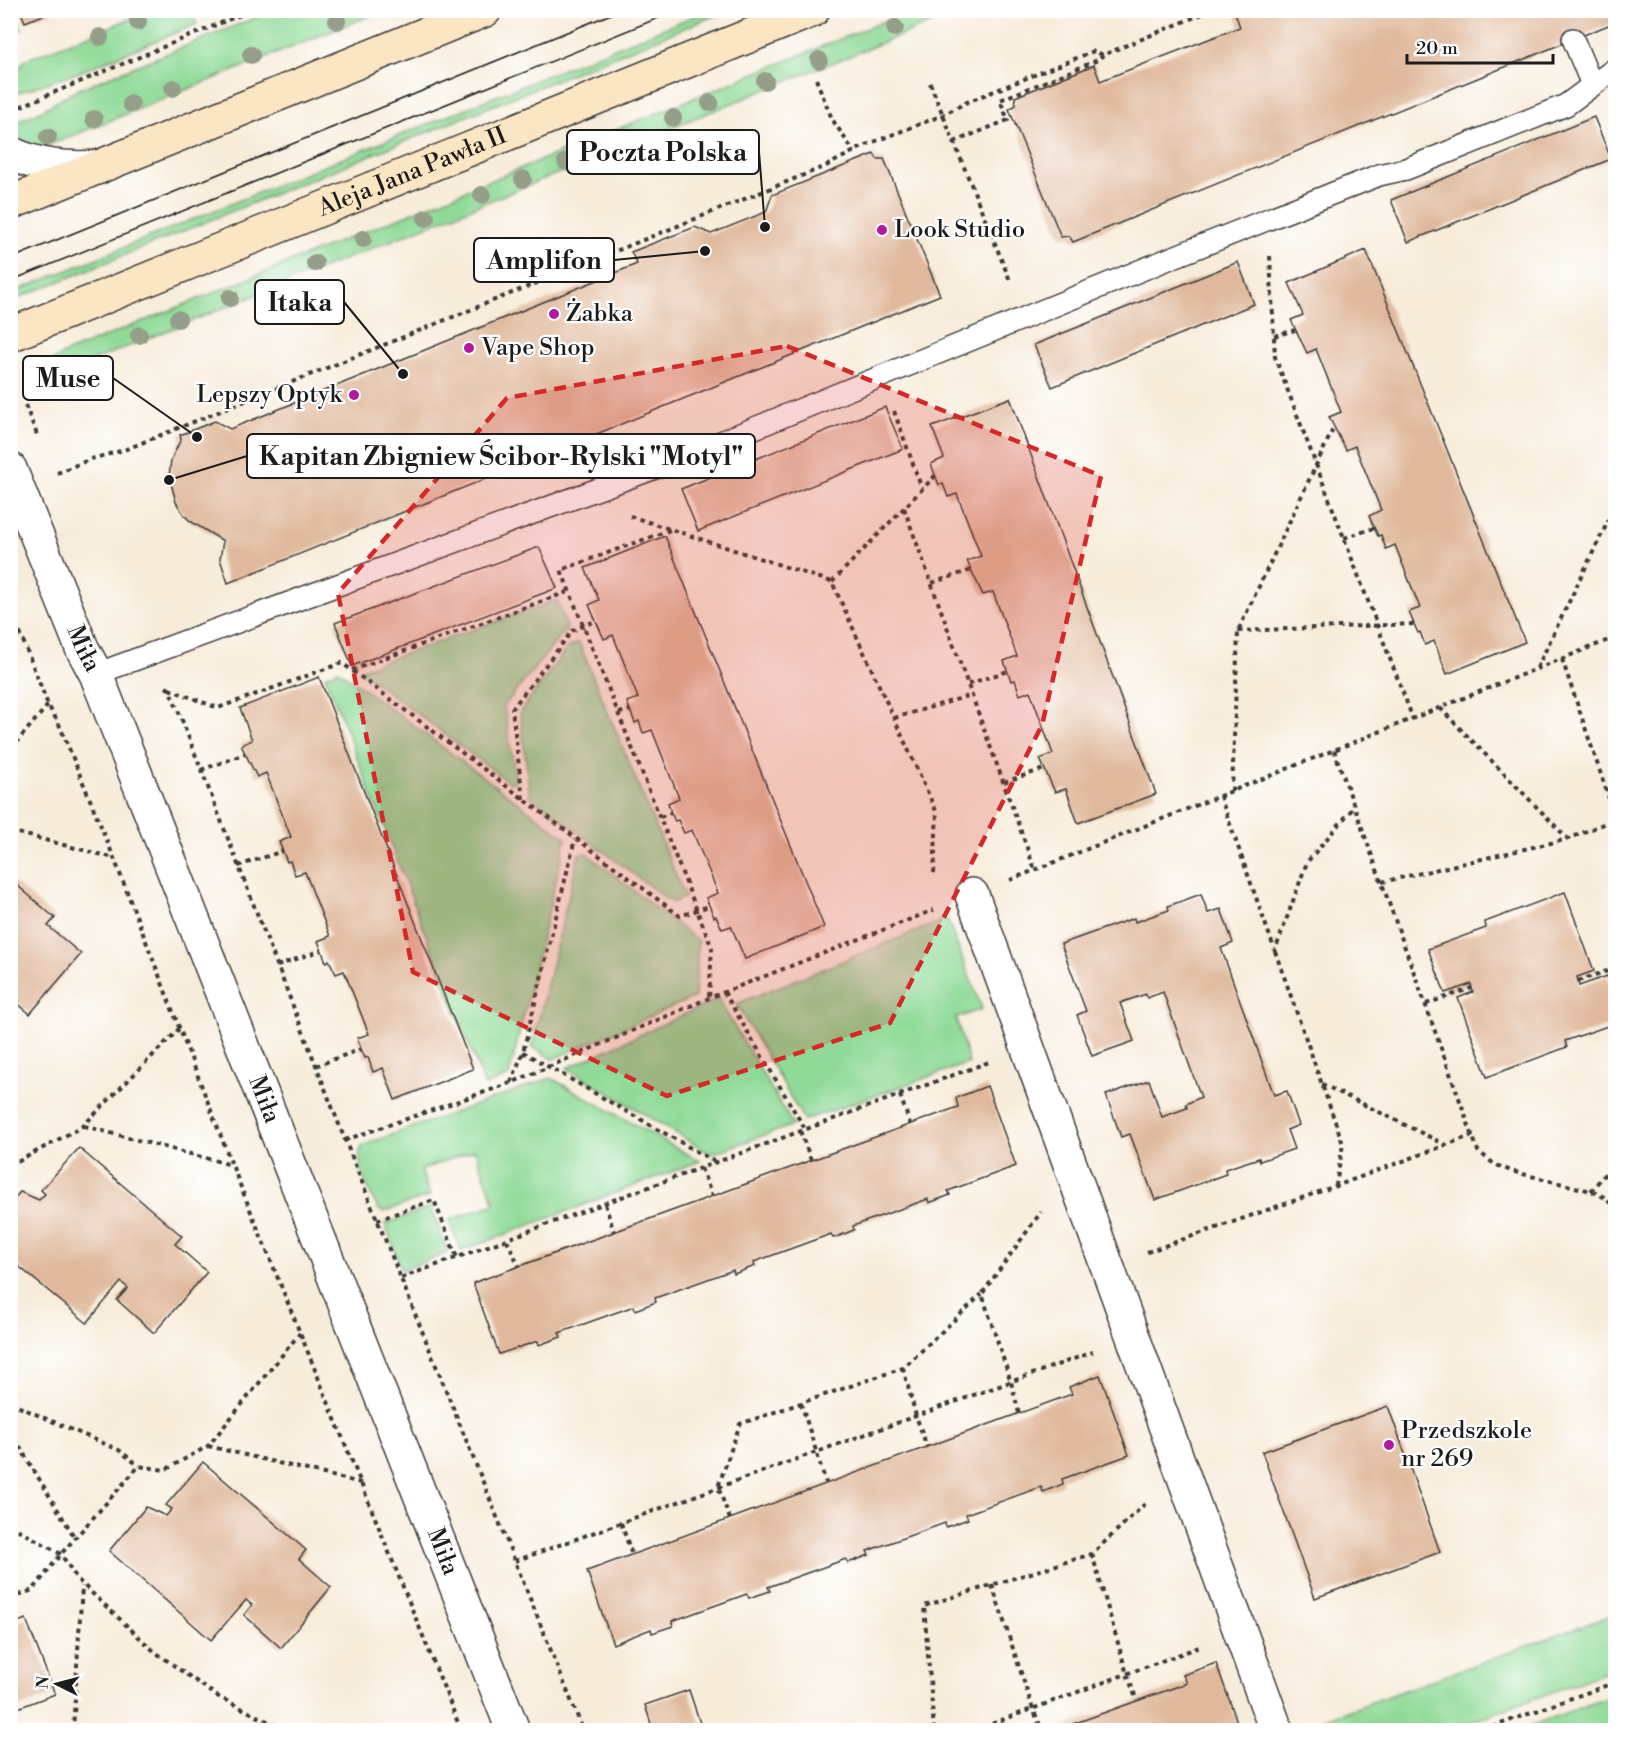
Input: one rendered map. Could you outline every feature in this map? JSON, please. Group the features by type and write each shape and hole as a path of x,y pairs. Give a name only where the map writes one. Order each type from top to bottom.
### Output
{"main road":[{"path":"10,203 485,10"},
{"name":"Aleja Jana Pawła II","path":"10,335 813,10"}],"street":[{"path":"10,153 33,163 76,169 99,167"},
{"name":"Miła","path":"10,469 82,648 96,674 513,1731"},
{"path":"972,896 1276,1731"}],"lane":[{"path":"1573,39 1592,85"},
{"path":"96,674 669,464 1145,268 1379,175 1406,169 1566,105 1616,68"}],"path":[{"path":"10,110 252,10"},
{"path":"954,142 1008,120 1000,100 1212,11"},
{"path":"52,475 168,433 815,171 968,102 1094,51 1103,55"},
{"path":"816,79 832,119 854,152"},
{"path":"930,83 1010,282"},
{"path":"1268,220 1275,357 1413,719"},
{"path":"1274,336 1295,330"},
{"path":"881,377 922,489"},
{"path":"25,405 41,445"},
{"path":"1232,791 1238,631 1334,427"},
{"path":"832,582 936,474"},
{"path":"575,498 832,582 937,813 934,878"},
{"path":"1537,669 1614,512 1616,498"},
{"path":"904,507 1035,870"},
{"path":"1344,538 1374,528"},
{"path":"670,529 561,570 712,948 709,998"},
{"path":"932,583 971,570"},
{"path":"351,670 570,591"},
{"path":"10,607 48,705 59,724 114,858 232,1165 461,1731"},
{"path":"524,800 512,709 572,632 595,621"},
{"path":"1238,631 1414,624"},
{"path":"10,639 21,635"},
{"path":"1382,882 1568,839 1616,819 1562,659"},
{"path":"126,663 169,689 218,708 342,663 680,916 709,906"},
{"path":"968,684 1008,671"},
{"path":"169,689 377,1220 583,1731"},
{"path":"894,717 972,695"},
{"path":"10,750 48,705"},
{"path":"1440,708 1568,839"},
{"path":"618,713 630,710"},
{"path":"1334,750 1478,1151 1494,1164 1511,1171 1591,1191 1606,1198 1616,1210"},
{"path":"201,770 245,754"},
{"path":"1004,782 1044,769"},
{"path":"1220,796 1343,1143 1336,1186"},
{"path":"1275,951 1307,862 1355,806"},
{"path":"660,817 671,813"},
{"path":"10,831 114,858"},
{"path":"511,1083 523,1052 575,839"},
{"path":"238,866 283,851"},
{"path":"933,900 933,911"},
{"path":"277,966 322,950"},
{"path":"1578,981 1616,968"},
{"path":"1426,1004 1472,988"},
{"path":"724,992 803,1130 811,1160"},
{"path":"10,1166 83,1126 179,1029"},
{"path":"401,1278 1027,1048"},
{"path":"316,1066 361,1049"},
{"path":"523,1052 716,1163"},
{"path":"1322,1084 1446,1145"},
{"path":"900,1095 910,1124"},
{"path":"83,1126 232,1165"},
{"path":"1107,1266 1336,1186 1473,1135"},
{"path":"1591,1191 1616,1160"},
{"path":"701,1168 712,1196"},
{"path":"730,1519 718,1488 740,1424 903,1368 982,1294 1072,1170"},
{"path":"377,1220 434,1200 457,1258"},
{"path":"605,1203 614,1232"},
{"path":"507,1240 519,1266"},
{"path":"982,1294 1019,1413"},
{"path":"10,1403 119,1450 139,1466 165,1470 208,1446 300,1333"},
{"path":"515,1561 1134,1338"},
{"path":"903,1368 927,1447"},
{"path":"801,1403 826,1484"},
{"path":"10,1431 75,1538"},
{"path":"208,1446 361,1483"},
{"path":"10,1598 33,1590 61,1554 139,1466"},
{"path":"934,1731 924,1606 1092,1554 1181,1469"},
{"path":"621,1523 632,1555"},
{"path":"10,1525 61,1554 82,1585 155,1652 217,1696 285,1731"},
{"path":"1092,1554 1126,1674 1137,1701"},
{"path":"73,1731 82,1585"},
{"path":"992,1585 1042,1731"},
{"path":"975,1731 1240,1632"},
{"path":"1484,1731 1616,1682"}],"highlighted area":[{"path":"787,346 1101,476 1042,725 890,1023 667,1096 413,972 338,593 507,398"}],"green space":[{"path":"11,10 14,11 22,29 11,34"},
{"path":"150,11 191,11 197,24 74,74 11,95 11,80 25,60"},
{"path":"272,11 382,11 42,148 33,146 12,133 15,129 11,128 11,123 35,114 79,89"},
{"path":"706,11 726,11 11,301 11,293"},
{"path":"909,11 961,11 30,386 45,366 65,353"},
{"path":"557,600 567,628 504,706 516,781 510,783 359,670"},
{"path":"579,643 685,897 672,903 530,796 520,712 568,647"},
{"path":"338,670 566,838 509,1076 485,1086 325,676"},
{"path":"586,853 698,941 695,997 553,1059 532,1047 579,854"},
{"path":"947,919 982,1009 956,1018 969,1063 804,1120 736,1004"},
{"path":"718,999 793,1125 711,1154 567,1068"},
{"path":"551,1078 700,1161 461,1251 449,1220 495,1204 475,1150 421,1170 430,1196 383,1212 378,1209 361,1168 360,1152 363,1145"},
{"path":"431,1207 448,1253 402,1270 385,1224"},
{"path":"1615,1614 1615,1669 1448,1730 1305,1730 1303,1727"},
{"path":"1615,1695 1615,1723 1596,1730 1518,1730"}],"building":[{"path":"20,10 54,10 54,11 25,22"},
{"path":"1234,10 1616,10 1616,22 1073,242 1069,236 1061,237 1009,109 1016,105 1015,97 1094,65 1100,81 1240,27"},
{"path":"1594,117 1611,159 1408,242 1391,200"},
{"path":"874,154 877,159 884,159 940,295 228,583 220,559 223,541 190,521 176,502 169,476 171,460 181,439 180,435 215,421 230,429 637,264 631,252 695,227 711,234 766,212 772,195"},
{"path":"1366,250 1525,642 1447,674 1434,641 1425,645 1409,612 1420,608 1395,545 1386,549 1381,535 1378,536 1369,516 1381,510 1355,446 1346,450 1329,417 1341,412 1316,349 1307,353 1291,320 1303,315 1289,283"},
{"path":"1238,262 1254,304 1052,387 1034,345"},
{"path":"1010,398 1156,794 1078,823 1066,789 1055,792 1040,759 1053,754 1030,691 1020,695 1015,680 1011,681 1004,661 1017,656 993,592 983,595 967,561 981,556 957,494 948,497 943,484 939,485 931,464 944,458 932,427"},
{"path":"885,407 903,449 698,531 681,489"},
{"path":"665,536 824,927 745,959 731,926 722,929 716,916 714,917 706,898 718,893 692,830 684,833 678,820 675,821 671,813 668,803 679,798 652,730 643,733 639,721 635,723 627,702 638,698 613,635 604,639 589,605 599,600 585,568"},
{"path":"539,547 557,588 352,666 335,623"},
{"path":"319,677 473,1069 395,1100 383,1068 373,1072 368,1057 365,1058 361,1049 357,1038 369,1034 344,971 336,974 329,960 326,962 318,941 330,936 305,872 295,875 279,842 291,837 266,773 257,777 241,745 252,740 240,708"},
{"path":"10,879 55,918 48,926 81,954 30,1014 10,997"},
{"path":"1565,892 1594,971 1577,977 1579,986 1607,976 1616,998 1616,1023 1565,1041 1567,1047 1487,1077 1458,998 1473,992 1471,984 1445,993 1428,949 1486,928 1485,922"},
{"path":"1201,894 1208,913 1221,909 1233,943 1221,948 1274,1095 1287,1091 1299,1125 1287,1130 1294,1149 1260,1161 1259,1158 1225,1169 1226,1174 1155,1200 1130,1134 1121,1137 1106,1095 1149,1080 1162,1117 1187,1108 1186,1104 1201,1097 1163,992 1147,998 1146,994 1120,1003 1134,1041 1092,1056 1077,1015 1086,1011 1061,944 1134,918 1135,922 1169,910 1168,906"},
{"path":"987,1086 1016,1166 948,1191 950,1195 929,1203 928,1199 853,1226 854,1230 839,1236 833,1238 831,1234 754,1262 755,1266 734,1274 733,1270 655,1298 656,1302 635,1310 634,1306 559,1333 561,1337 539,1345 538,1341 499,1354 473,1283 958,1107 956,1098"},
{"path":"79,1148 182,1236 175,1244 207,1272 154,1333 117,1300 128,1288 121,1282 87,1323 10,1259 10,1203 20,1192 39,1200 45,1194 41,1190"},
{"path":"1100,1375 1129,1455 1062,1479 1063,1484 1043,1492 1041,1487 966,1514 968,1519 946,1527 945,1523 867,1551 869,1555 848,1563 846,1559 768,1587 770,1591 749,1598 747,1594 672,1621 673,1626 652,1633 651,1629 613,1644 587,1571 1072,1394 1069,1387"},
{"path":"1388,1406 1440,1552 1315,1598 1262,1452"},
{"path":"203,1462 306,1550 299,1559 331,1587 281,1648 244,1615 252,1605 246,1600 211,1640 109,1551 146,1507 166,1516 172,1509 166,1505"},
{"path":"26,1619 55,1694 10,1711 10,1625"},
{"path":"1216,1663 1240,1730 1056,1730 1187,1683 1183,1675"},
{"path":"689,1690 702,1729 653,1730 645,1705"}],"tram line":[{"path":"10,259 621,10"},
{"path":"10,281 678,10"}],"place":[{"name":"Poczta Polska","path":"765,227"},
{"name":"Look Studio","path":"882,230"},
{"name":"Amplifon","path":"705,251"},
{"name":"Żabka","path":"554,314"},
{"name":"Vape Shop","path":"469,348"},
{"name":"Itaka","path":"403,374"},
{"name":"Lepszy Optyk","path":"354,395"},
{"name":"Muse","path":"197,437"},
{"name":"Kapitan Zbigniew Ścibor-Rylski \"Motyl\"","path":"169,480"},
{"name":"Przedszkole nr 269","path":"1389,1445"}]}
